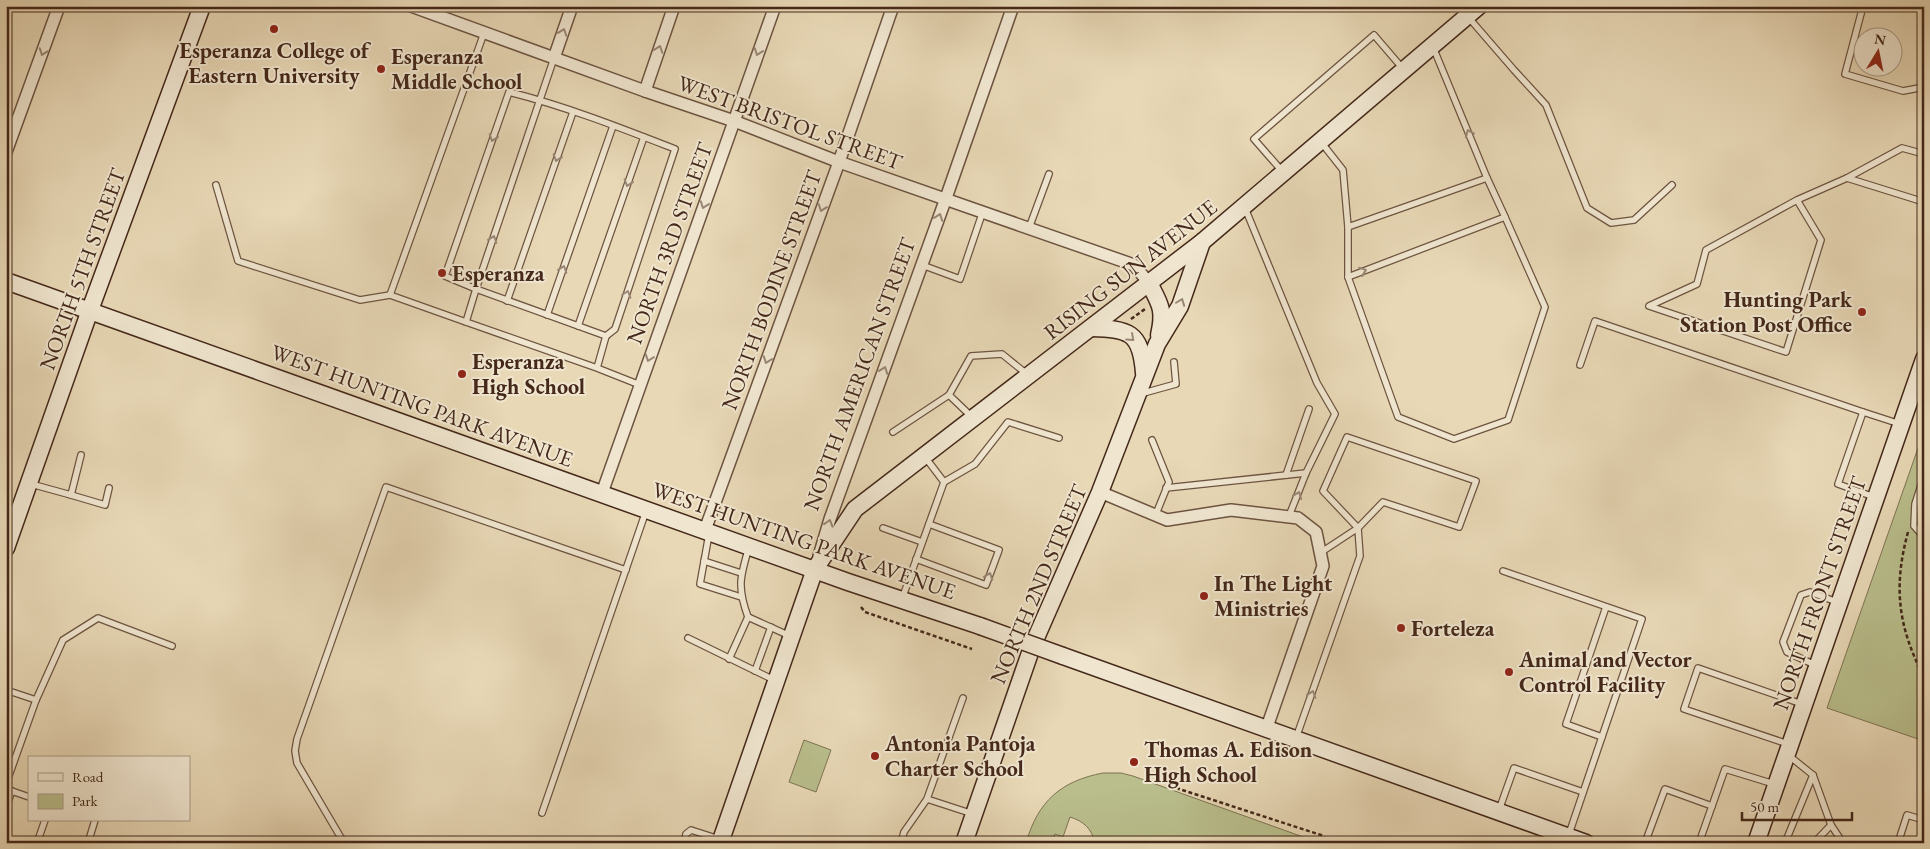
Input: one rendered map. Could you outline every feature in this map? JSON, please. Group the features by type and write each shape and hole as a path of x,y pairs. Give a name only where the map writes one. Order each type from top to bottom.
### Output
{"street":[{"path":"6,152 59,6"},
{"name":"NORTH 5TH STREET","path":"6,548 90,310 202,6"},
{"name":"WEST BRISTOL STREET","path":"411,6 645,91 734,121 839,162 1134,265 1149,283"},
{"path":"554,58 572,6"},
{"path":"645,91 674,6"},
{"name":"NORTH 3RD STREET","path":"602,493 775,6"},
{"name":"NORTH BODINE STREET","path":"708,531 893,6"},
{"name":"NORTH AMERICAN STREET","path":"720,841 815,570 830,519 1013,6"},
{"name":"RISING SUN AVENUE","path":"815,570 855,509 1202,242 1474,11"},
{"name":"NORTH 2ND STREET","path":"1157,344 1180,306 1202,242"},
{"name":"WEST HUNTING PARK AVENUE","path":"6,281 233,360 815,570 980,626 1586,843"},
{"name":"NORTH 2ND STREET","path":"964,843 1032,647 1100,492 1157,344 1162,322 1162,310 1149,283"},
{"path":"1091,328 1118,329 1130,335 1141,348 1144,377"},
{"name":"NORTH FRONT STREET","path":"1757,842 1924,359"},
{"path":"1100,492 1167,520 1231,510 1298,518 1316,532 1323,566 1266,730"}],"lane":[{"path":"1863,6 1845,74 1904,92 1924,86"},
{"path":"1474,11 1514,70 1546,105 1588,208 1611,223 1634,220 1672,185"},
{"path":"390,295 484,33"},
{"path":"1284,172 1254,139 1374,36 1404,70"},
{"path":"1320,142 1343,170 1348,227 1348,277 1398,416 1454,439 1508,420 1546,307 1487,178 1433,46"},
{"path":"466,322 554,58"},
{"path":"598,368 606,336 615,329 675,150 540,100 509,92 445,276 507,301 606,336"},
{"path":"507,301 573,112"},
{"path":"547,315 613,126"},
{"path":"578,326 644,137"},
{"path":"1798,200 1822,240 1786,352 1649,306 1697,284 1706,250 1798,200 1847,178 1902,148 1924,154"},
{"path":"1029,228 1049,174"},
{"path":"1348,227 1487,178"},
{"path":"1847,178 1924,202"},
{"path":"216,185 238,261 360,300 390,295 598,368 640,385"},
{"path":"1244,206 1317,383 1335,414 1306,473 1289,516"},
{"path":"922,265 960,279 983,211"},
{"path":"1348,277 1505,217"},
{"path":"1580,365 1595,321 1901,425"},
{"path":"893,432 949,396 970,356 1002,354 1029,376"},
{"path":"1138,395 1176,384 1174,362"},
{"path":"949,396 974,419"},
{"path":"1286,475 1309,410"},
{"path":"1863,412 1838,484 1876,498"},
{"path":"902,599 944,482 975,464 1008,422 1059,438"},
{"path":"1295,740 1360,556 1358,528 1323,490 1347,438 1476,481 1459,527 1383,502 1358,528 1320,553"},
{"path":"1152,440 1169,482 1156,514"},
{"path":"71,495 81,455"},
{"path":"925,456 944,482"},
{"path":"1166,488 1306,473"},
{"path":"1924,476 1915,504 1914,526 1924,537"},
{"path":"29,484 105,505 109,488"},
{"path":"344,843 298,764 297,739 386,487 626,570"},
{"path":"542,813 647,509"},
{"path":"916,559 986,585 999,550 929,524"},
{"path":"883,528 922,542"},
{"path":"708,531 700,584 741,597"},
{"path":"730,659 748,617 741,597 741,573 749,546"},
{"path":"704,561 741,573"},
{"path":"1503,572 1642,619 1568,836"},
{"path":"1817,666 1787,652 1783,642 1801,595 1810,592 1839,603"},
{"path":"1602,737 1566,724 1606,606"},
{"path":"748,617 792,637"},
{"path":"6,784 36,700 64,640 98,618 172,646"},
{"path":"755,671 770,627"},
{"path":"688,638 776,681"},
{"path":"1804,704 1698,668 1684,709 1788,749 1813,775 1831,824 1841,840"},
{"path":"6,690 36,700"},
{"path":"901,843 904,832 927,799 963,698"},
{"path":"1499,812 1514,768 1583,792"},
{"path":"1698,843 1725,769 1776,785"},
{"path":"1785,843 1813,775"},
{"path":"1645,843 1665,789 1712,806"},
{"path":"6,807 9,790 28,797"},
{"path":"927,799 974,814"},
{"path":"1898,843 1907,815 1924,820"},
{"path":"37,843 44,822"},
{"path":"88,843 94,822"},
{"path":"1814,843 1821,840 1831,824"},
{"path":"684,843 686,834 691,830 720,841"}],"path":[{"path":"1126,322 1146,308"},
{"path":"1908,528 1900,573 1900,610 1912,654 1924,678"},
{"path":"861,607 865,612 972,649"},
{"path":"1163,773 1179,789 1321,834 1331,843"}],"green space":[{"path":"1924,431 1924,741 1827,708"},
{"path":"804,740 831,750 816,792 789,782"},
{"path":"1103,773 1121,773 1133,776 1320,843 1094,843 1092,834 1086,826 1070,817 1063,837 1055,834 1052,843 1026,843 1037,815 1053,795 1075,781"}],"place":[{"name":"Esperanza College of Eastern University","path":"274,29"},
{"name":"Esperanza Middle School","path":"381,69"},
{"name":"Esperanza","path":"442,273"},
{"name":"Hunting Park Station Post Office","path":"1862,312"},
{"name":"Esperanza High School","path":"462,374"},
{"name":"In The Light Ministries","path":"1204,596"},
{"name":"Forteleza","path":"1401,628"},
{"name":"Animal and Vector Control Facility","path":"1509,672"},
{"name":"Antonia Pantoja Charter School","path":"875,756"},
{"name":"Thomas A. Edison High School","path":"1134,762"}]}
